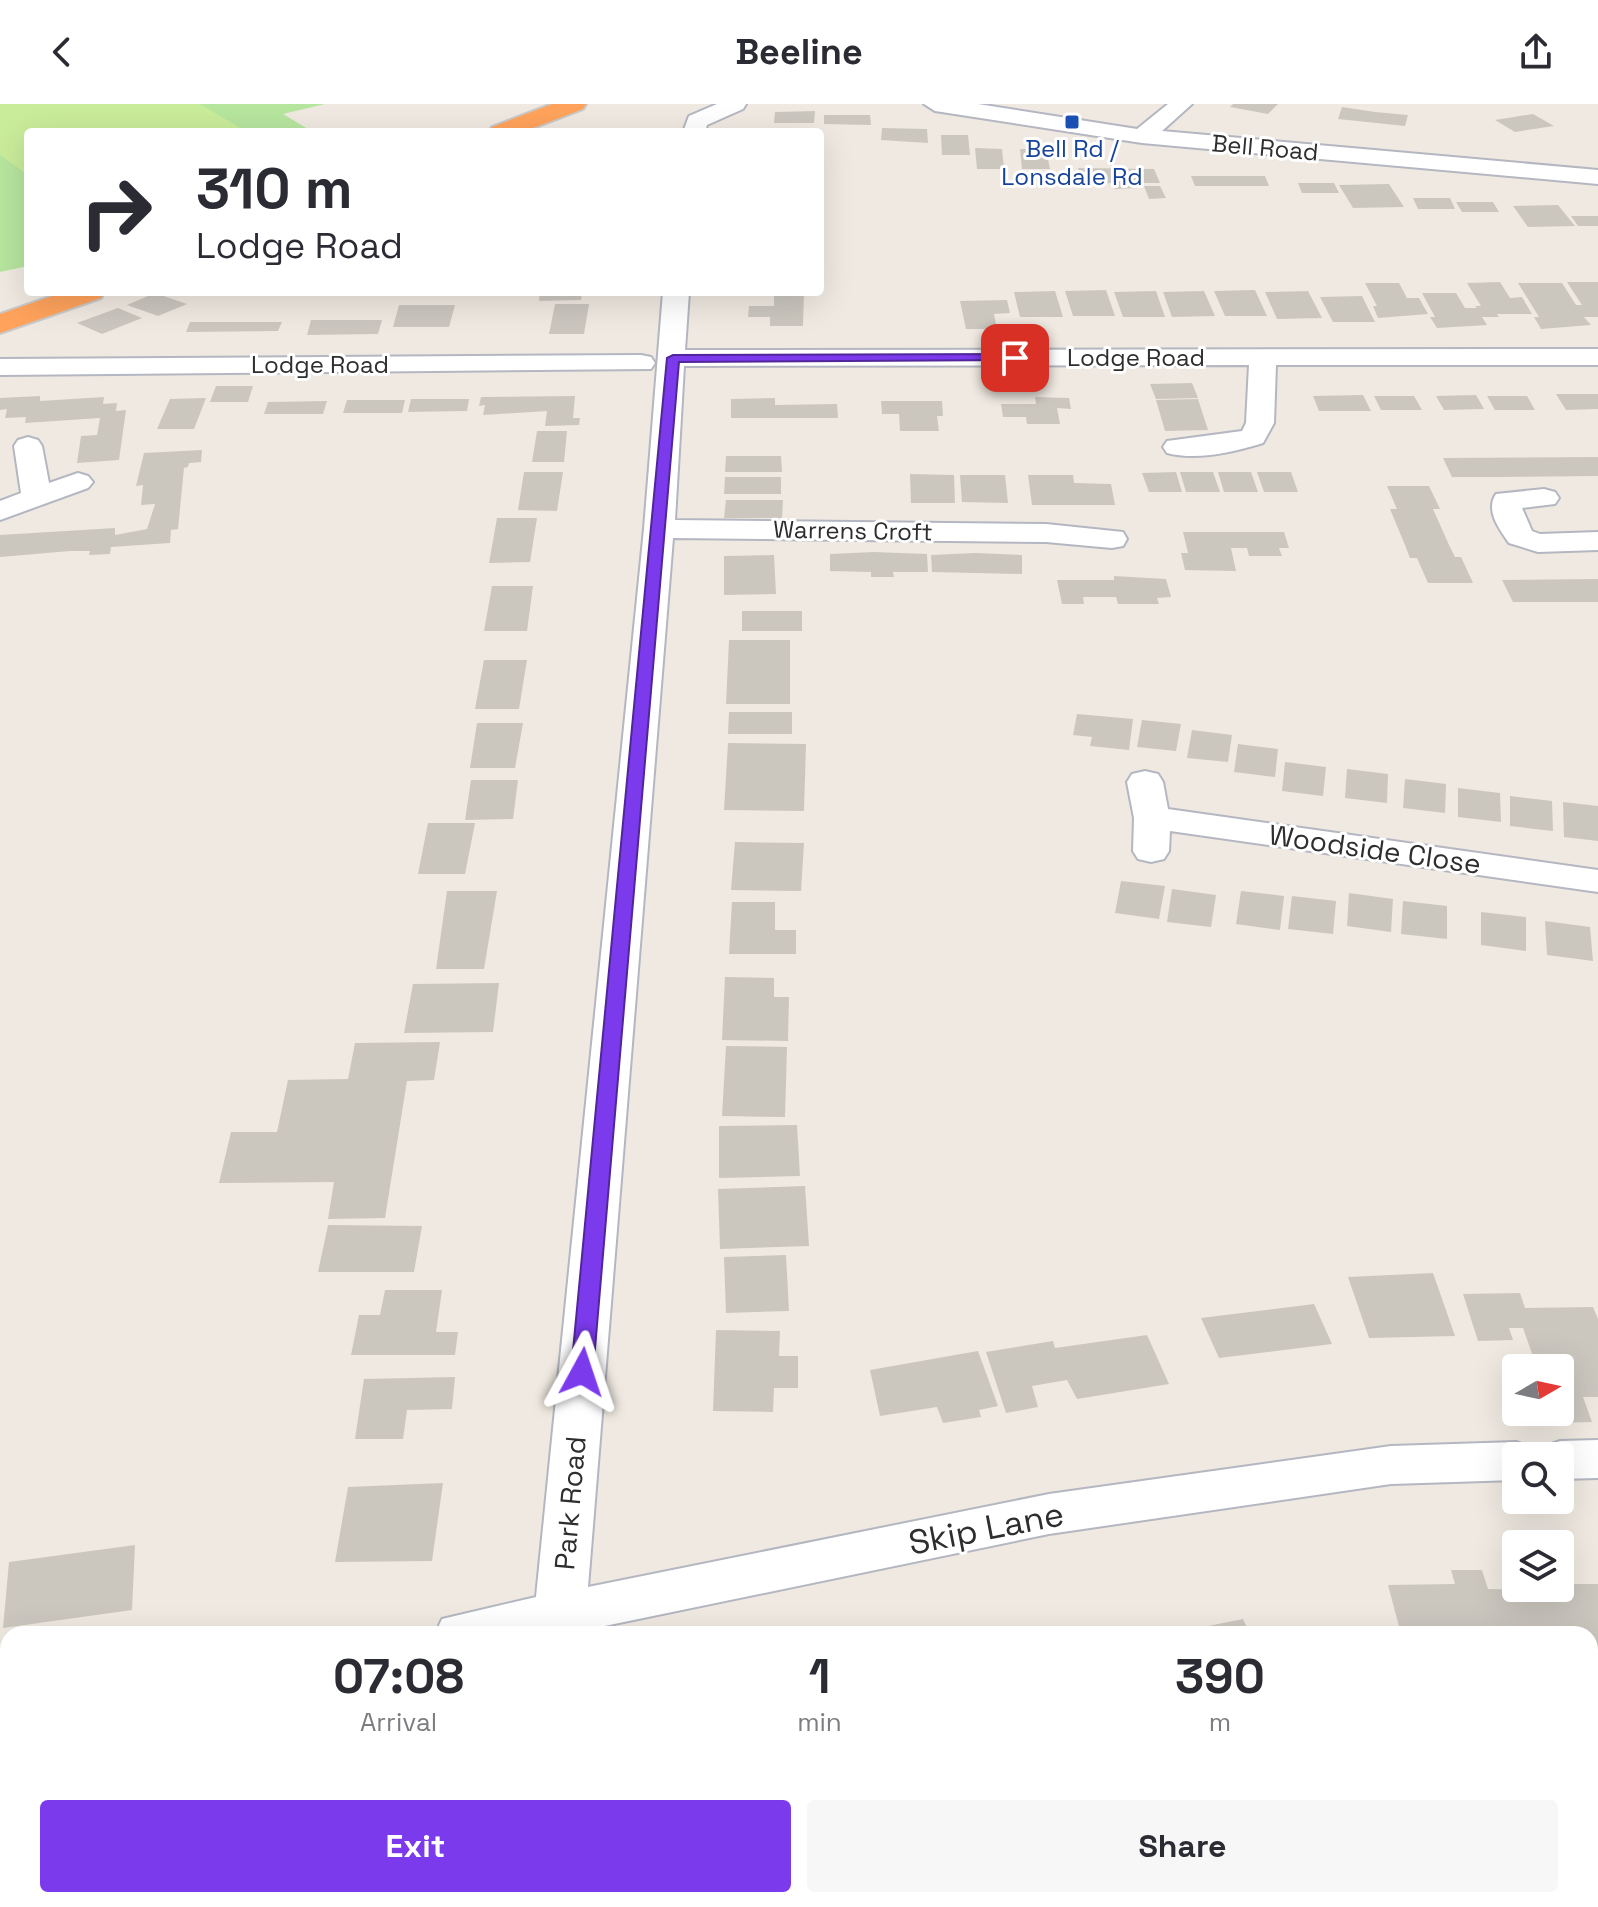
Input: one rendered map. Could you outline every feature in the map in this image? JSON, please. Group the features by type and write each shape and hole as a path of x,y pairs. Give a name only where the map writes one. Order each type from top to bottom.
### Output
{"highway":[{"path":"511,128 574,104"},
{"path":"0,297 24,289"},
{"path":"0,324 80,296"}],"street":[{"path":"695,128 697,121 735,104"},
{"name":"Bell Road","path":"935,104 1142,136 1598,177"},
{"path":"1142,136 1181,104"},
{"name":"Park Road","path":"560,1614 659,529 657,361 675,296"},
{"name":"Lodge Road","path":"0,367 1598,357"},
{"path":"1177,447 1233,443 1253,437 1260,423 1263,358"},
{"path":"29,445 36,496"},
{"path":"0,511 78,482"},
{"path":"1544,498 1507,500 1507,514 1520,537 1538,543 1598,541"},
{"name":"Warrens Croft","path":"659,529 1049,546 1112,539"},
{"name":"Woodside Close","path":"1149,817 1598,881"},
{"path":"1574,1460 1598,1459"},
{"name":"Skip Lane","path":"501,1626 1049,1514 1391,1465 1502,1461"}],"green space":[{"path":"0,104 325,104 283,114 306,128 24,128 24,267 0,272"},
{"path":"0,104 200,104 240,128 24,128 24,172 0,155"}],"building":[{"path":"1233,104 1278,104 1268,114 1230,107"},
{"path":"1342,107 1408,115 1405,126 1338,119"},
{"path":"815,111 814,123 774,123 775,112"},
{"path":"1533,114 1554,126 1515,132 1495,120"},
{"path":"824,115 870,115 871,125 824,124"},
{"path":"882,128 927,129 928,143 881,140"},
{"path":"941,135 968,135 970,155 942,155"},
{"path":"975,148 1002,149 1004,169 977,169"},
{"path":"1020,149 1046,149 1050,169 1022,169"},
{"path":"1078,168 1154,169 1160,183 1134,183 1137,188 1115,189 1113,183 1084,184"},
{"path":"1191,176 1265,176 1269,186 1195,186"},
{"path":"1298,183 1334,183 1339,193 1302,193"},
{"path":"1389,184 1404,207 1353,208 1339,185"},
{"path":"1144,186 1160,186 1166,198 1149,199"},
{"path":"1413,198 1450,198 1455,209 1418,209"},
{"path":"1456,202 1493,202 1499,212 1462,212"},
{"path":"1558,205 1575,226 1528,227 1513,206"},
{"path":"1571,216 1598,216 1598,226 1578,226"},
{"path":"1500,282 1510,298 1522,297 1532,314 1497,314 1499,317 1482,317 1487,325 1437,328 1430,317 1435,317 1422,293 1456,293 1465,308 1477,308 1475,306 1481,306 1467,283"},
{"path":"1567,282 1598,282 1598,317 1584,317 1591,325 1541,329 1534,317 1539,317 1518,283 1562,283 1576,305 1582,305"},
{"path":"1365,283 1399,283 1407,298 1419,298 1428,314 1378,318 1373,306 1377,306"},
{"path":"1106,290 1115,316 1073,316 1065,291"},
{"path":"1255,290 1267,316 1225,316 1214,291"},
{"path":"1055,291 1063,317 1020,317 1014,292"},
{"path":"1156,291 1165,317 1123,317 1114,292"},
{"path":"1204,291 1215,316 1172,317 1163,292"},
{"path":"1308,291 1322,318 1277,319 1265,292"},
{"path":"148,296 164,296 187,304 158,316 127,305"},
{"path":"540,296 582,296 581,300 539,301"},
{"path":"774,296 804,296 803,326 770,326 770,317 748,317 749,306 774,306"},
{"path":"1362,296 1375,322 1333,322 1320,297"},
{"path":"1007,300 1010,313 994,314 997,329 966,329 960,301"},
{"path":"555,304 589,304 584,334 549,334"},
{"path":"399,305 455,305 449,327 393,327"},
{"path":"118,308 142,318 102,334 77,323"},
{"path":"311,320 382,320 378,334 307,335"},
{"path":"190,322 282,322 278,331 186,332"},
{"path":"1192,383 1198,398 1156,399 1150,384"},
{"path":"216,386 253,386 248,402 210,402"},
{"path":"1556,394 1598,394 1598,409 1566,410"},
{"path":"1363,395 1371,411 1319,411 1313,396"},
{"path":"1476,395 1484,409 1444,410 1436,396"},
{"path":"40,396 40,401 104,397 103,404 117,403 116,411 126,410 119,460 77,463 81,436 97,435 100,418 25,423 26,417 5,418 7,409 0,410 0,398"},
{"path":"575,396 573,418 580,418 579,425 545,426 547,411 483,415 485,405 479,406 481,397"},
{"path":"1374,396 1414,396 1422,410 1381,410"},
{"path":"1487,396 1527,396 1535,410 1495,410"},
{"path":"1035,397 1069,398 1071,409 1057,408 1060,424 1027,424 1026,417 1003,417 1001,404 1036,404"},
{"path":"206,398 194,429 157,429 170,399"},
{"path":"775,398 775,405 837,404 838,418 731,418 731,399"},
{"path":"411,399 469,399 467,411 408,412"},
{"path":"1198,399 1208,430 1165,431 1156,400"},
{"path":"347,400 405,400 402,413 343,413"},
{"path":"327,401 323,414 264,414 268,402"},
{"path":"881,401 942,401 943,416 937,416 939,431 900,431 899,414 882,414"},
{"path":"537,431 567,431 564,462 532,462"},
{"path":"202,450 201,462 189,463 184,468 178,529 171,530 170,543 111,547 110,554 89,555 90,551 70,551 0,557 0,535 115,528 115,535 147,529 155,504 141,505 143,485 136,486 144,453"},
{"path":"726,456 781,456 782,472 725,472"},
{"path":"1598,457 1598,476 1499,477 1452,477 1443,458"},
{"path":"524,472 563,472 557,511 518,510"},
{"path":"1176,472 1182,492 1149,492 1142,473"},
{"path":"1180,472 1213,472 1220,492 1186,492"},
{"path":"1218,472 1251,472 1258,492 1224,492"},
{"path":"1257,472 1291,472 1298,492 1264,492"},
{"path":"910,474 954,475 955,503 911,503"},
{"path":"960,475 1005,475 1008,503 962,502"},
{"path":"1028,475 1073,475 1074,483 1111,484 1115,505 1032,505"},
{"path":"725,477 781,477 781,494 724,494"},
{"path":"1387,486 1429,486 1440,509 1433,509 1449,545 1455,557 1461,557 1473,583 1428,583 1417,558 1410,558 1390,509 1397,509"},
{"path":"726,500 783,500 782,518 724,518"},
{"path":"497,518 537,518 530,562 489,563"},
{"path":"1183,532 1284,532 1289,548 1279,548 1282,556 1249,556 1247,548 1231,548 1236,571 1185,570 1181,553 1188,553"},
{"path":"830,554 927,554 928,572 893,572 894,577 871,577 871,572 830,571"},
{"path":"774,555 776,594 724,595 724,556"},
{"path":"931,555 1022,555 1022,574 932,572"},
{"path":"1114,576 1166,579 1171,597 1157,598 1159,604 1118,604 1116,597 1083,597 1084,604 1062,604 1057,580 1114,580"},
{"path":"1598,579 1598,602 1513,602 1502,580"},
{"path":"492,586 533,586 527,631 484,631"},
{"path":"742,611 802,611 802,631 742,631"},
{"path":"729,640 790,640 790,704 726,704"},
{"path":"484,660 527,660 519,709 475,709"},
{"path":"729,712 792,712 792,734 728,734"},
{"path":"1077,714 1133,719 1129,750 1090,746 1092,737 1073,735"},
{"path":"1142,720 1181,724 1176,751 1137,747"},
{"path":"477,723 523,723 515,768 470,768"},
{"path":"1192,730 1232,735 1228,762 1187,758"},
{"path":"728,743 806,744 804,811 724,810"},
{"path":"1238,744 1278,749 1275,777 1234,772"},
{"path":"1285,762 1326,767 1323,796 1282,791"},
{"path":"1347,769 1388,774 1387,803 1345,798"},
{"path":"1405,779 1446,784 1445,813 1403,808"},
{"path":"471,780 518,780 513,819 465,820"},
{"path":"1458,788 1500,793 1501,822 1458,817"},
{"path":"1510,796 1552,801 1553,831 1510,826"},
{"path":"1563,802 1598,806 1598,841 1564,837"},
{"path":"428,823 475,823 465,874 418,874"},
{"path":"735,842 804,843 801,891 731,890"},
{"path":"1121,881 1165,886 1159,919 1115,913"},
{"path":"1172,889 1216,895 1211,927 1167,922"},
{"path":"447,891 497,891 484,969 436,969"},
{"path":"1241,891 1284,896 1280,930 1236,924"},
{"path":"1349,893 1393,899 1391,932 1347,926"},
{"path":"1292,896 1336,901 1333,934 1288,929"},
{"path":"1403,901 1447,906 1447,939 1401,934"},
{"path":"732,902 775,902 775,930 796,930 796,954 729,954"},
{"path":"1481,912 1526,917 1526,951 1481,945"},
{"path":"1545,921 1590,927 1593,961 1547,955"},
{"path":"725,977 774,978 774,997 789,997 788,1041 722,1040"},
{"path":"499,983 493,1032 404,1033 413,984"},
{"path":"440,1042 434,1080 407,1081 385,1218 328,1219 334,1182 219,1183 231,1132 277,1132 288,1080 348,1079 355,1043"},
{"path":"726,1046 787,1047 785,1117 722,1116"},
{"path":"797,1125 800,1176 719,1178 719,1126"},
{"path":"805,1186 809,1246 720,1249 718,1189"},
{"path":"328,1225 422,1226 414,1272 318,1272"},
{"path":"786,1255 789,1311 726,1313 724,1257"},
{"path":"1433,1273 1455,1336 1369,1338 1348,1277"},
{"path":"385,1290 442,1290 436,1332 458,1332 455,1355 351,1355 359,1315 380,1315"},
{"path":"1520,1293 1525,1308 1593,1307 1598,1319 1598,1397 1583,1397 1592,1422 1574,1422 1574,1354 1532,1354 1523,1328 1509,1328 1513,1340 1478,1341 1463,1294"},
{"path":"1314,1304 1332,1344 1219,1358 1201,1318"},
{"path":"716,1330 780,1331 779,1356 798,1356 798,1388 774,1388 773,1412 713,1411"},
{"path":"1147,1335 1169,1384 1077,1399 1067,1380 1032,1386 1038,1407 1006,1413 986,1352 1053,1341 1055,1348"},
{"path":"978,1351 998,1406 979,1410 981,1417 943,1423 937,1407 880,1416 870,1370"},
{"path":"455,1377 452,1409 407,1410 403,1439 355,1439 364,1379"},
{"path":"443,1483 432,1561 335,1562 348,1487"},
{"path":"135,1545 132,1610 3,1626 9,1562"},
{"path":"1451,1570 1482,1570 1488,1589 1502,1589 1502,1602 1574,1602 1574,1584 1598,1584 1598,1626 1399,1626 1388,1585 1455,1584"},
{"path":"1243,1619 1246,1626 1208,1626"}],"place":[{"name":"Bell Rd / Lonsdale Rd","path":"1072,122"}],"route":[{"path":"582,1372 673,358 1015,358"}]}
